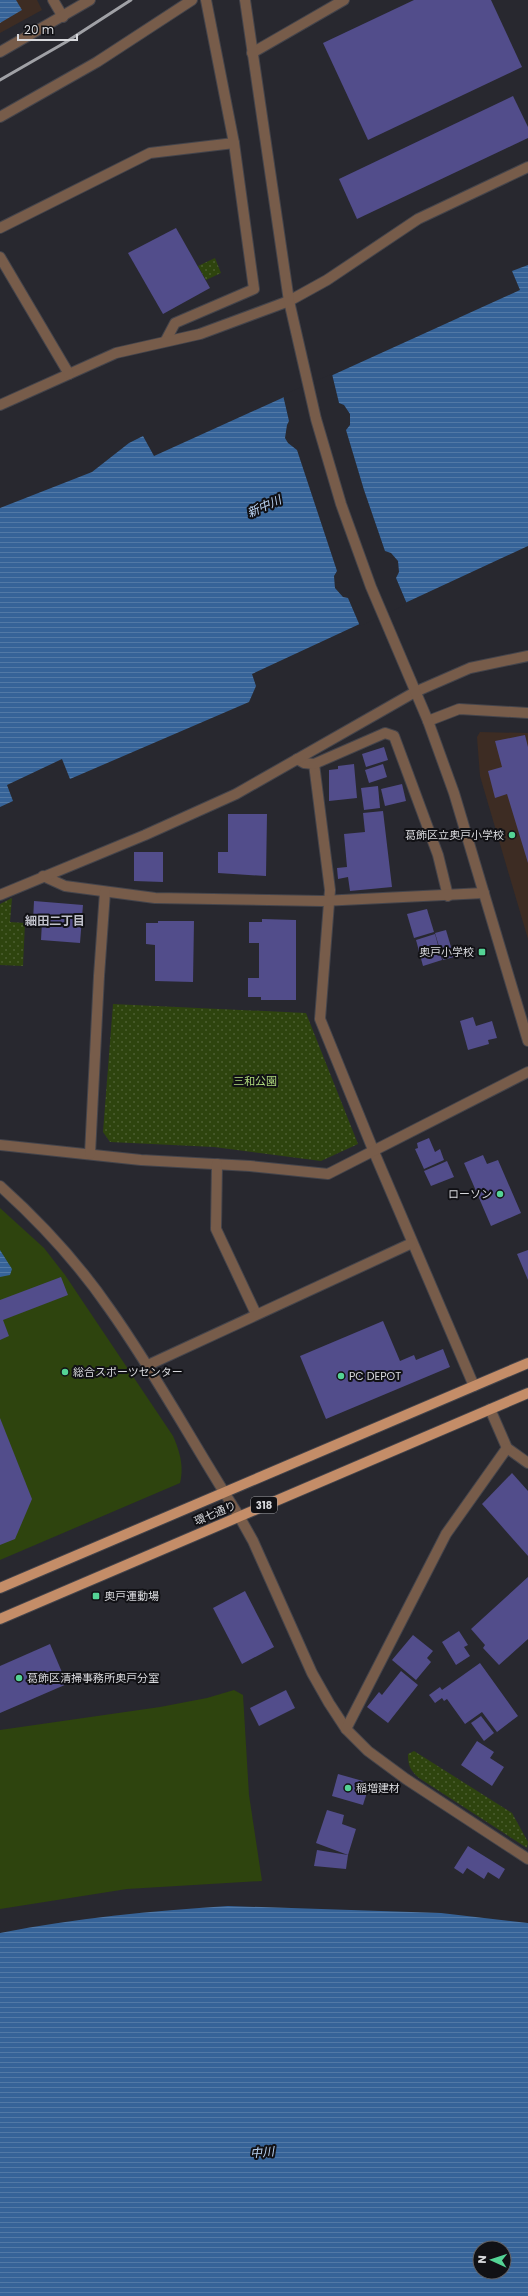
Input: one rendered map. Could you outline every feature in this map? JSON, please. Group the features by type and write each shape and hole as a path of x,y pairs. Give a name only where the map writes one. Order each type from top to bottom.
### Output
{"main road":[{"name":"環七通り","path":"0,1588 528,1363"},
{"name":"環七通り","path":"0,1619 528,1393"}],"street":[{"path":"53,0 63,16"},
{"path":"0,52 90,0"},
{"path":"0,118 97,62 192,0"},
{"path":"166,340 175,323 254,289 234,143 206,0"},
{"path":"245,0 289,301 316,419 341,504 371,586 428,721 454,793 528,1041"},
{"path":"252,53 344,0"},
{"path":"0,228 150,153 234,143"},
{"path":"0,404 116,353 166,340 200,334 289,301 327,280 418,219 528,167"},
{"path":"0,257 69,374"},
{"path":"0,896 43,876 145,835 236,794 415,692 470,668 528,656"},
{"path":"428,721 459,709 528,713"},
{"path":"297,760 304,763 314,764 385,732 394,736 438,855 448,896"},
{"path":"314,764 330,890 320,1019 412,1244 474,1386"},
{"path":"43,876 65,886 155,898 329,901 484,893"},
{"path":"90,1154 105,892"},
{"path":"0,1145 140,1160 217,1164 328,1174 374,1152 528,1072"},
{"path":"217,1164 216,1229 256,1314"},
{"path":"0,1186 26,1209 86,1277 109,1308 146,1366 253,1541 312,1673 328,1703 346,1729 368,1751 406,1779 528,1859"},
{"path":"146,1366 256,1314 412,1244"},
{"path":"490,1409 507,1448 528,1463"},
{"path":"346,1729 446,1534 507,1448"}],"shaded area":[{"path":"0,0 37,0 42,10 0,33"},
{"name":"葛飾区立奥戸小学校","path":"480,732 528,733 528,939 480,776 477,737"}],"green space":[{"path":"215,258 221,273 206,280 198,266"},
{"path":"12,898 10,922 25,923 23,966 0,965 0,904"},
{"name":"三和公園","path":"113,1004 306,1013 358,1144 321,1161 214,1147 110,1142 103,1132"},
{"name":"総合スポーツセンター","path":"0,1208 44,1248 65,1275 173,1436 178,1448 182,1471 180,1483 0,1560"},
{"path":"234,1690 243,1695 249,1795 262,1881 127,1889 0,1909 0,1730 160,1707 207,1698"},
{"path":"414,1751 512,1813 528,1842 527,1848 413,1773 408,1762 408,1754"}],"water":[{"path":"0,0 16,0 22,10 0,23"},
{"name":"新中川","path":"528,265 528,546 252,674 256,686 249,702 70,779 62,759 7,785 13,801 0,807 0,508 92,472 129,443 143,436 154,456 520,290 512,271"},
{"path":"0,1250 12,1269 10,1275 0,1277"},
{"name":"中川","path":"228,1906 441,1913 528,1923 528,2296 0,2296 0,1933 56,1923 142,1913"}],"pier":[{"path":"332,374 339,403 344,405 350,414 350,425 346,430 364,490 385,551 391,553 398,561 399,572 396,578 407,604 360,626 348,598 343,597 335,588 334,576 337,571 297,450 288,443 285,438 289,421 283,395"}],"building":[{"path":"414,0 491,0 522,67 368,140 323,43"},
{"path":"513,96 528,127 528,138 357,219 339,179"},
{"path":"176,228 210,288 163,314 128,253"},
{"path":"525,735 528,747 528,863 507,794 495,798 488,771 502,767 495,741"},
{"path":"384,747 388,760 366,767 362,754"},
{"path":"354,764 357,798 329,801 329,770 338,769 338,766"},
{"path":"383,764 387,777 369,783 365,770"},
{"path":"402,784 406,801 385,806 381,789"},
{"path":"378,786 380,808 364,810 361,788"},
{"path":"383,811 392,887 350,891 348,877 338,879 337,868 347,867 344,834 365,832 363,813"},
{"path":"228,814 267,814 266,876 218,873 218,852 228,852"},
{"path":"134,852 163,852 163,882 134,881"},
{"path":"34,901 83,905 80,943 41,940 42,922 33,921"},
{"path":"427,909 434,932 414,938 407,914"},
{"path":"262,919 296,920 296,1000 261,1000 261,997 248,997 248,978 259,978 259,943 249,943 249,922 262,922"},
{"path":"158,921 194,921 193,982 155,981 155,945 146,944 146,923 158,923"},
{"path":"446,930 454,957 443,960 435,933"},
{"path":"435,934 442,960 423,966 416,940"},
{"path":"473,1017 476,1026 492,1021 497,1038 488,1040 489,1044 468,1050 460,1021"},
{"path":"429,1138 435,1152 440,1149 444,1160 424,1169 415,1149 418,1148 417,1143"},
{"path":"483,1155 487,1164 498,1160 521,1213 491,1226 464,1163"},
{"path":"447,1161 454,1177 431,1186 424,1171"},
{"path":"528,1250 528,1280 517,1254"},
{"path":"61,1277 68,1295 3,1320 9,1336 0,1340 0,1300"},
{"path":"383,1321 400,1361 414,1355 416,1360 443,1349 450,1367 326,1419 300,1356"},
{"path":"0,1418 32,1499 15,1539 0,1545"},
{"path":"512,1473 528,1491 528,1556 482,1504"},
{"path":"528,1577 528,1639 499,1665 483,1648 485,1645 471,1629"},
{"path":"245,1591 274,1647 242,1664 213,1608"},
{"path":"459,1631 468,1645 464,1647 470,1656 456,1665 442,1642"},
{"path":"413,1635 433,1651 427,1658 431,1662 416,1680 392,1660"},
{"path":"50,1644 67,1684 0,1713 0,1666"},
{"path":"480,1663 518,1716 497,1732 482,1712 465,1724 447,1699 444,1701 442,1698 435,1703 429,1695 440,1687 442,1690"},
{"path":"401,1671 418,1685 388,1723 367,1707 379,1692 382,1695"},
{"path":"286,1690 295,1708 259,1726 250,1708"},
{"path":"481,1716 494,1733 484,1741 471,1723"},
{"path":"477,1741 494,1752 490,1758 504,1767 492,1786 461,1765"},
{"path":"338,1774 370,1783 363,1805 332,1796"},
{"path":"327,1810 344,1815 342,1824 356,1829 348,1855 316,1843"},
{"path":"468,1846 505,1869 499,1879 488,1872 484,1879 467,1868 463,1874 454,1868"},
{"path":"317,1850 348,1855 346,1869 314,1866"}],"railway":[{"path":"0,80 66,42 131,0"}],"place":[{"name":"葛飾区立奥戸小学校","path":"512,835"},
{"name":"奥戸小学校","path":"482,952"},
{"name":"ローソン","path":"500,1194"},
{"name":"総合スポーツセンター","path":"65,1372"},
{"name":"PC DEPOT","path":"341,1376"},
{"name":"奥戸運動場","path":"96,1596"},
{"name":"葛飾区清掃事務所奥戸分室","path":"19,1678"},
{"name":"稲増建材","path":"348,1788"}],"district":[{"name":"細田二丁目","path":"55,920"}]}
